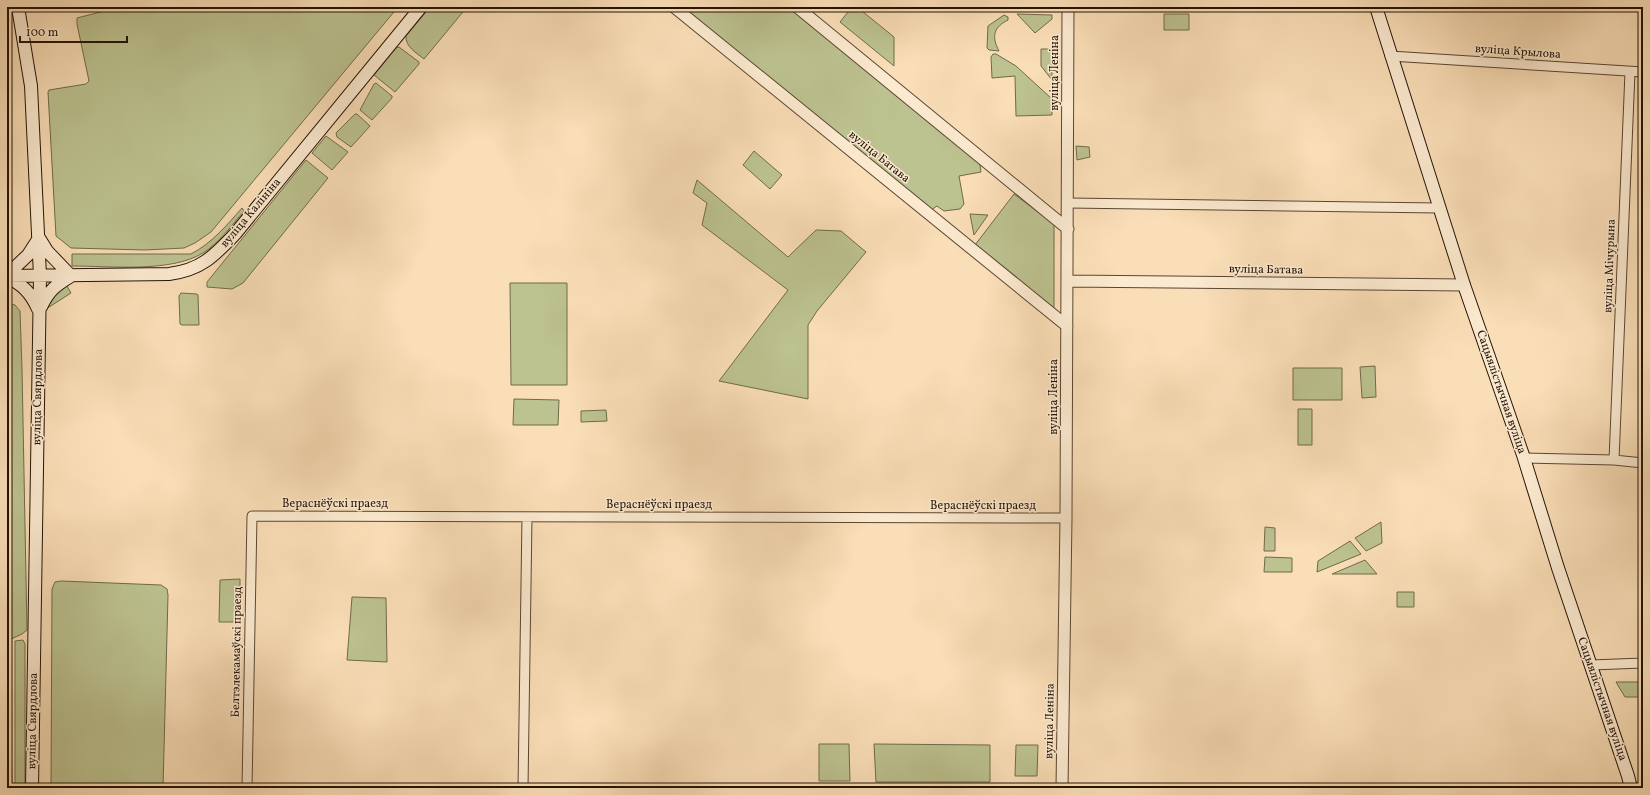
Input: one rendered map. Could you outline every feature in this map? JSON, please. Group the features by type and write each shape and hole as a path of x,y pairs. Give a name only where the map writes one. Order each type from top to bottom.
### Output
{"main road":[{"name":"вуліца Свярдлова","path":"18,7 31,86 40,276 32,788"},
{"name":"вуліца Калініна","path":"7,276 181,273 202,264 215,255 235,234 421,7"},
{"name":"Сацыялістычная вуліца","path":"1376,7 1390,56 1464,285 1524,458 1631,788"},
{"path":"39,238 47,251 71,276 59,283 47,294 39,312 32,296 21,284 7,276 28,255 39,238"},
{"name":"Сацыялістычная вуліца","path":"1628,776 1634,788"}],"street":[{"name":"вуліца Батава","path":"674,7 1067,326"},
{"path":"797,7 1068,229"},
{"name":"вуліца Леніна","path":"1062,788 1068,281 1068,7"},
{"name":"вуліца Крылова","path":"1390,56 1643,72"},
{"name":"вуліца Мічурына","path":"1614,460 1630,72"},
{"path":"1068,203 1439,208"},
{"name":"вуліца Батава","path":"1068,281 1464,285"},
{"path":"1524,458 1614,460 1643,463"},
{"name":"Вераснёўскі праезд","path":"252,516 1066,518"},
{"name":"Белтэлекамаўскі праезд","path":"247,788 252,516"},
{"path":"523,788 526,517"},
{"path":"1591,665 1643,662"}],"green space":[{"path":"120,7 398,7 211,232 195,243 184,248 145,250 71,248 56,236 48,92 49,90 86,84 89,81 77,18"},
{"path":"430,7 467,7 424,59 409,47 406,36"},
{"path":"682,7 792,7 979,158 981,172 959,176 964,204 960,209 944,211 937,206 931,210"},
{"path":"852,7 857,7 894,37 894,66 840,22"},
{"path":"1017,14 1052,15 1052,19 1035,33"},
{"path":"1164,14 1189,14 1189,30 1164,30"},
{"path":"1004,15 1008,17 1008,20 995,32 995,41 999,51 989,50 987,48 988,26"},
{"path":"399,47 419,62 419,64 395,92 374,75 396,48"},
{"path":"1041,49 1052,49 1052,80 1041,66"},
{"path":"993,54 996,54 1016,66 1052,99 1052,115 1016,116 1015,76 992,78 991,57"},
{"path":"376,83 392,96 392,98 372,120 360,110 374,84"},
{"path":"355,114 357,114 370,126 351,147 337,137 336,133"},
{"path":"326,136 348,152 332,170 312,153"},
{"path":"1076,146 1089,147 1090,157 1077,160"},
{"path":"754,151 782,175 770,189 743,165"},
{"path":"306,160 328,178 243,283 232,289 207,287 207,282"},
{"path":"697,180 788,257 816,230 841,231 866,252 817,311 808,325 808,399 719,381 788,290 702,225 707,203 693,193"},
{"path":"1014,194 1054,224 1054,308 975,245"},
{"path":"242,208 244,211 220,239 203,253 189,259 157,266 72,266 72,254 191,254 206,245"},
{"path":"970,214 988,215 974,235"},
{"path":"510,283 567,283 567,385 511,385"},
{"path":"67,286 71,293 46,309 46,304 60,288"},
{"path":"181,293 198,295 199,325 180,324 179,296"},
{"path":"7,303 15,305 20,311 27,630 7,641"},
{"path":"1375,366 1376,397 1362,398 1360,367"},
{"path":"1293,368 1342,368 1342,400 1293,400"},
{"path":"514,399 559,400 558,425 513,425"},
{"path":"1298,409 1312,409 1312,445 1298,445"},
{"path":"606,410 607,421 581,422 581,411"},
{"path":"1381,522 1382,543 1366,551 1355,538"},
{"path":"1265,527 1275,528 1275,551 1264,551"},
{"path":"1350,541 1361,554 1317,572 1318,561"},
{"path":"1265,557 1292,558 1292,572 1264,572"},
{"path":"1365,560 1377,574 1332,574"},
{"path":"240,579 240,622 219,622 220,580"},
{"path":"55,582 161,585 167,589 163,788 51,788 52,589"},
{"path":"1397,592 1414,592 1414,607 1397,607"},
{"path":"352,597 386,598 387,662 347,660"},
{"path":"23,640 25,644 25,788 15,788 15,641"},
{"path":"1616,682 1643,682 1643,692 1640,697 1625,697"},
{"path":"7,738 11,742 12,788 7,788"},
{"path":"819,744 849,744 850,781 819,781"},
{"path":"874,744 990,745 990,782 876,782"},
{"path":"1016,745 1038,745 1037,776 1015,776"}]}
